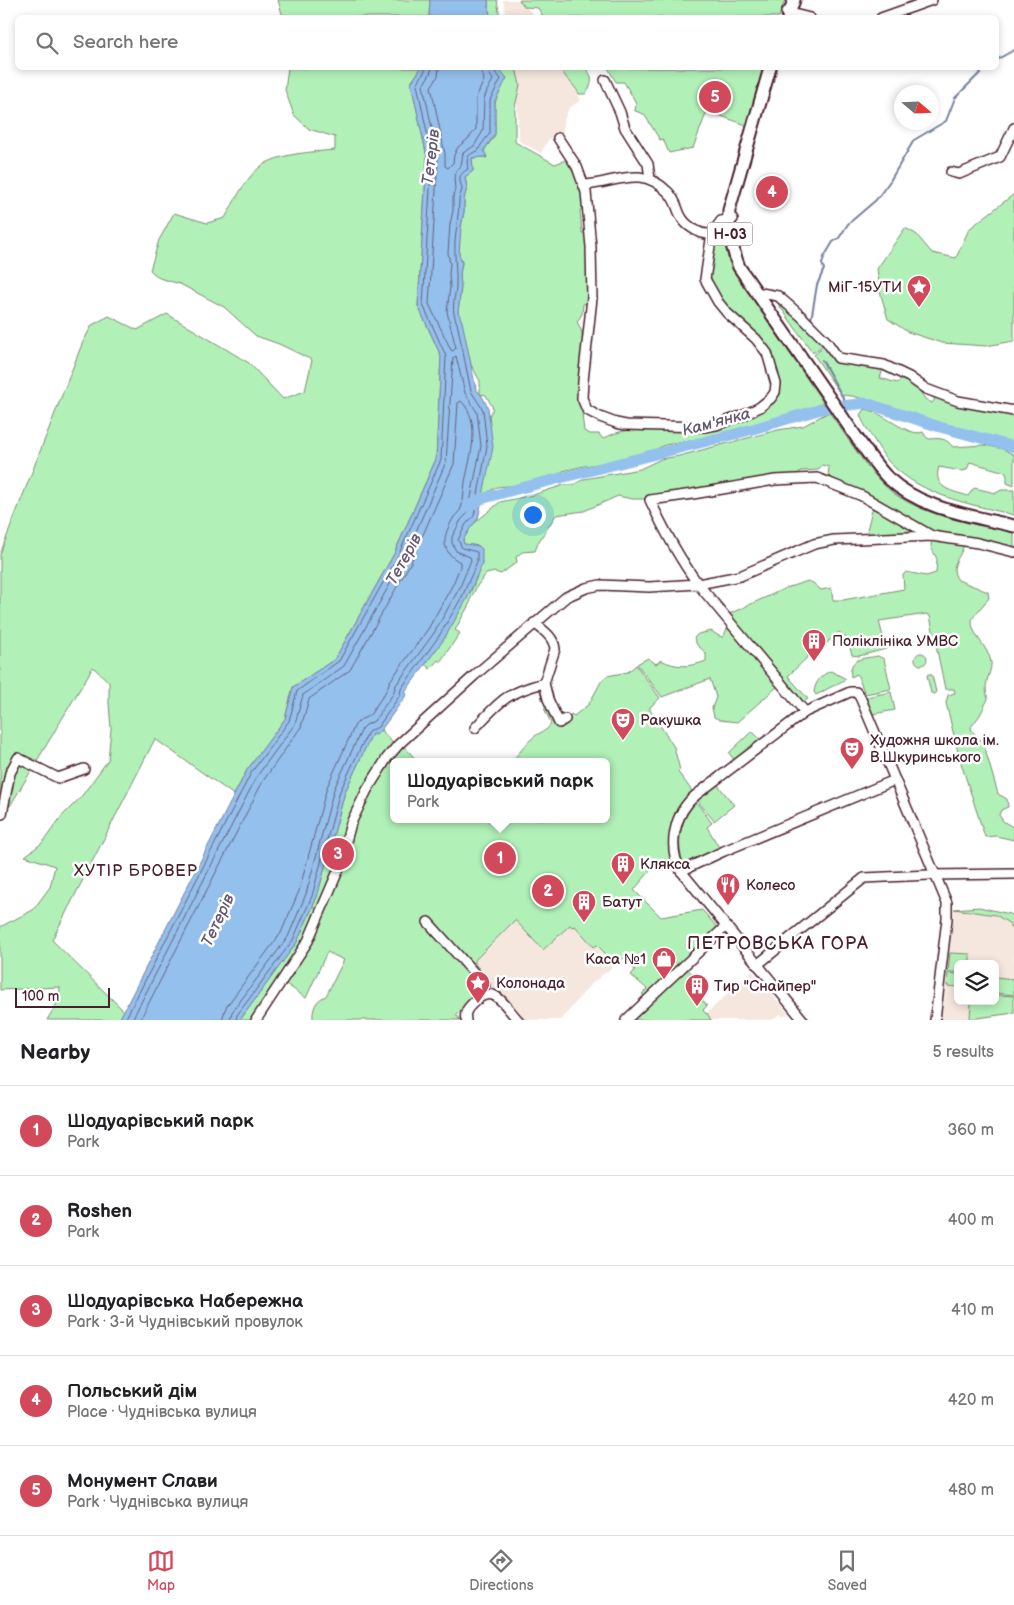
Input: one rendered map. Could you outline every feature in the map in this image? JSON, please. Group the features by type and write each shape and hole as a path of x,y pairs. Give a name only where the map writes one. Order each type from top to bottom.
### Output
{"main road":[{"path":"787,15 789,0"},
{"path":"787,15 794,0"},
{"name":"Н-03","path":"769,70 729,210 737,247 746,270 880,470 912,496 936,506 1014,526"},
{"name":"Н-03","path":"773,70 736,196 731,219 732,245 739,267 819,379"},
{"name":"Н-03","path":"861,440 884,466 917,493 942,503 1014,521"}],"street":[{"path":"888,15 917,3 932,0"},
{"path":"605,80 620,112 625,128 648,164 650,179"},
{"path":"951,172 960,174 1000,157 1014,128"},
{"path":"558,138 577,167 585,185 591,240 592,298 582,381 582,398 588,410 607,421 650,427 697,428 744,416 772,398 776,384 767,353 756,339 727,313 718,302 705,279 712,233 721,221 731,219"},
{"path":"585,185 629,176 642,176 650,179 673,197 678,214 685,223 701,233 712,233"},
{"path":"761,293 778,296 827,342 838,358 884,365 910,378 926,390 958,400 1014,411"},
{"path":"805,712 698,584 665,533 650,500 775,480 817,478 862,496 932,536"},
{"path":"256,1020 308,941 338,870 351,823 367,790 387,758 406,737 534,623 566,597 589,586 650,587 698,584 740,576 814,544 834,540 932,536 978,543 1014,552"},
{"path":"534,623 549,636 554,644 555,649 544,683 548,699 560,723 565,719"},
{"path":"475,728 502,699 519,690 544,683"},
{"path":"803,1020 681,871 674,854 674,836 679,819 692,799 805,712 844,694 853,692 858,694 948,908 935,1020"},
{"path":"2,814 10,773 18,758 58,778 84,769"},
{"path":"0,772 10,773"},
{"path":"681,871 724,851 895,780"},
{"path":"757,965 861,880 867,878 935,875 1014,874"},
{"path":"428,922 485,985"},
{"path":"626,1020 725,927"},
{"path":"466,1020 465,1016 469,1008 482,996 489,993 494,995 518,1020"}],"shaded area":[{"path":"503,0 520,0 533,15 506,15"},
{"path":"515,70 566,70 581,100 569,108 563,122 563,133 549,139 541,153 519,141"},
{"path":"979,907 1014,915 1014,1013 970,1020 942,1020 954,909"},
{"path":"515,920 543,950 570,925 574,925 594,947 596,945 616,964 590,985 561,1020 520,1020 493,987 490,987 469,965"},
{"path":"752,971 788,1013 783,1017 780,1014 772,1020 711,1020 707,1013"}],"green space":[{"path":"278,0 430,0 429,15 282,15"},
{"path":"488,0 497,0 500,15 490,15"},
{"path":"519,0 785,0 780,15 542,15 538,8 525,7"},
{"path":"288,70 420,70 411,83 427,157 418,306 441,356 436,459 394,554 335,659 293,687 285,719 247,770 234,795 155,739 52,940 124,1011 119,1020 47,1020 59,1000 60,987 0,990 0,927 33,910 50,887 55,866 25,856 42,843 62,816 81,797 108,760 111,729 109,682 93,667 10,806 0,804 0,554 82,344 92,325 109,316 137,330 167,314 249,363 283,399 305,391 312,360 279,344 256,336 224,307 180,284 159,278 150,270 159,240 174,213 207,223 225,218 249,178 267,162 296,154 335,150 335,137 309,129 294,115 285,90"},
{"path":"498,70 516,70 520,85 515,107 515,142 555,164 566,160 583,189 585,209 580,210 582,233 588,233 590,303 583,304 582,314 577,322 581,329 583,340 581,352 583,356 585,412 582,414 584,431 590,434 599,434 603,439 627,430 709,430 749,418 776,401 781,390 776,367 770,353 725,307 709,279 714,235 721,228 729,262 734,272 823,402 812,409 793,412 785,418 776,419 765,426 752,426 739,432 665,445 625,460 563,471 557,476 546,477 530,484 497,487 479,497 489,416 493,408 486,395 480,394 480,381 471,365 458,312 462,262 459,254 460,233 467,188 465,177 473,171 472,158 486,158 487,156 484,153 486,147 495,136 496,98 502,88"},
{"path":"562,70 587,70 591,77 590,87 585,94 579,94"},
{"path":"609,70 764,70 749,126 707,111 693,148 669,153 663,139 660,140 644,114 635,111 636,103 624,82 616,82"},
{"path":"1014,194 1014,341 986,346 942,343 908,332 888,319 881,295 877,269 905,228 916,234 932,253 956,258 969,229"},
{"path":"774,298 777,298 824,344 813,353"},
{"path":"825,346 831,356 835,358 883,369 880,378 897,383 903,378 918,388 925,399 932,403 935,399 929,395 1014,412 1014,444 960,428 951,429 938,425 929,427 923,420 918,418 898,415 862,399 841,395 814,355"},
{"path":"864,409 878,414 902,428 917,433 923,432 929,439 945,440 953,447 984,445 1003,449 1014,455 1014,486 1007,483 1005,472 970,462 967,470 961,471 939,467 938,480 945,488 968,496 974,488 996,493 1001,490 1014,490 1014,515 949,498 933,492 904,475 887,460 868,431 860,415"},
{"path":"829,412 870,469 885,486 898,496 913,505 946,517 1014,533 1014,549 995,544 990,540 925,530 864,494 828,476 829,467 822,465 818,470 800,471 799,476 653,499 632,499 618,496 584,511 556,515 539,541 535,551 522,552 516,557 517,562 501,574 495,572 486,574 477,586 455,630 460,633 440,662 438,660 430,669 425,664 444,639 471,591 482,564 479,546 464,544 463,540 471,526 500,502 533,495 564,485 573,485 584,479 640,469 661,459 778,430 803,426"},
{"path":"873,506 912,529 913,533 870,535 867,530"},
{"path":"932,538 964,543 955,565 955,575 958,580 988,592 989,598 972,620 972,625 990,658 991,668 986,687 988,699 971,727 972,731 983,742 998,794 1007,799 1008,807 1001,810 999,815 1003,821 1014,828 1014,840 996,836 985,837 960,760 946,703 948,695 955,693 954,689 945,689 930,616 927,614 879,621 886,649 859,656 852,655 848,640 839,632 819,650 817,648 788,676 808,699 804,702 751,639 744,639 727,615 786,588 808,581 821,590 831,588 833,600 843,600 904,589 903,575 906,572 926,576 936,573 937,559 931,547"},
{"path":"729,625 778,686 737,722 720,720 714,717 712,708 716,697 710,679 662,697 637,664 648,658 656,664 661,660 684,666 706,661 706,653 697,645 694,638 698,634 711,631 723,637"},
{"path":"923,653 926,654 926,664 919,665 916,664 915,657 916,654"},
{"path":"878,656 884,659 891,689 865,694 857,674 851,677 852,666 858,660"},
{"path":"636,665 660,698 650,707 650,710 674,747 680,770 678,772 692,791 671,832 671,851 674,864 662,870 656,864 634,890 661,917 702,910 717,927 715,933 683,964 697,981 698,995 707,1006 703,1010 711,1020 629,1020 649,1001 642,994 647,989 631,975 635,970 623,958 616,964 597,945 594,947 575,926 572,927 570,925 543,950 515,920 475,960 479,971 472,963 467,967 484,989 456,1015 460,1020 313,1020 315,1006 319,1000 326,996 344,960 327,952 306,998 279,979 250,1020 240,1020 297,942 317,897 345,792 372,733 376,735 381,730 394,744 402,744 414,758 390,758 390,823 610,823 610,758 514,758 531,739 550,726 551,723 544,708 548,705 555,726 555,719 563,722 571,714 574,716 589,704 602,680 607,676 628,672"},
{"path":"831,671 846,679 816,695 814,692 817,682 822,676"},
{"path":"928,674 932,675 936,692 934,694 931,693"},
{"path":"891,692 895,710 873,714 866,697"},
{"path":"752,731 761,740 734,760 729,753"},
{"path":"717,784 734,805 714,821 697,800"},
{"path":"696,802 712,823 707,827 720,849 683,864 680,847 681,831 686,816"},
{"path":"979,907 1014,915 1014,928 1010,928 1010,924 996,915 954,909"},
{"path":"950,953 970,954 970,960 954,960 954,972 948,972"},
{"path":"948,973 954,974 954,987 947,986"},
{"path":"999,977 1014,979 1014,995 999,993"},
{"path":"999,995 1014,996 1014,1013 970,1019 971,1005 999,1005"}],"water":[{"path":"430,0 488,0 490,15 429,15"},
{"name":"Тетерів","path":"420,70 500,70 507,78 495,101 495,134 484,150 487,158 472,158 473,171 465,177 467,188 464,199 459,254 462,263 458,312 462,321 476,389 488,408 493,447 478,519 463,540 464,544 479,546 482,549 482,564 467,599 444,639 405,692 407,694 381,730 376,735 372,734 345,792 317,897 297,942 240,1020 119,1020 247,770 285,719 293,687 335,659 394,554 436,459 441,356 418,306 427,157 411,83"}],"waterway":[{"path":"999,58 1014,50"},
{"path":"811,320 817,285 824,269 822,264 833,242 839,238 848,224 876,200 890,181 914,140 946,121 955,98 983,70"},
{"path":"822,360 847,405"},
{"name":"Кам'янка","path":"469,507 481,499 513,490 739,433 825,408 866,403 940,427 1014,447"}],"place":[{"name":"Монумент Слави","path":"715,97"},
{"name":"Польський дім","path":"772,192"},
{"name":"МіГ-15УТИ","path":"919,308"},
{"name":"Поліклініка УМВС","path":"814,662"},
{"name":"Ракушка","path":"623,741"},
{"name":"Художня школа ім. В.Шкуринського","path":"852,770"},
{"name":"Шодуарівська Набережна","path":"338,854"},
{"name":"Шодуарівський парк","path":"500,858"},
{"name":"Клякса","path":"623,885"},
{"name":"Roshen","path":"548,891"},
{"name":"Колесо","path":"728,906"},
{"name":"Батут","path":"584,923"},
{"name":"Каса №1","path":"664,980"},
{"name":"Колонада","path":"478,1004"},
{"name":"Тир \"Снайпер\"","path":"697,1007"}],"district":[{"name":"ХУТІР БРОВЕР","path":"136,870"},
{"name":"ПЕТРОВСЬКА ГОРА","path":"778,943"}]}
